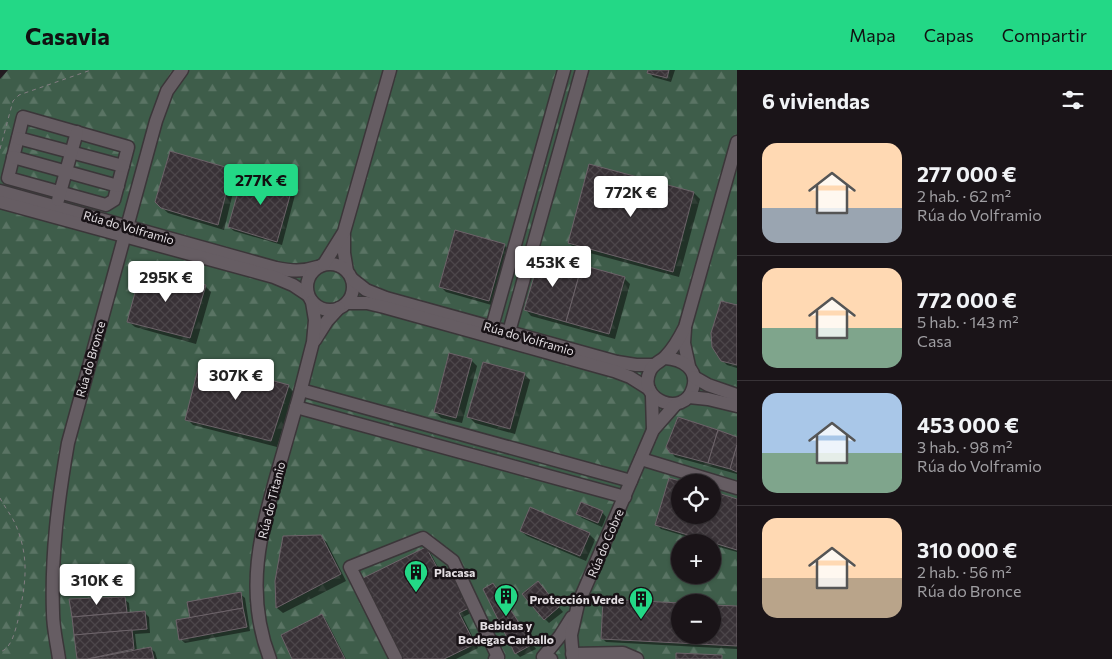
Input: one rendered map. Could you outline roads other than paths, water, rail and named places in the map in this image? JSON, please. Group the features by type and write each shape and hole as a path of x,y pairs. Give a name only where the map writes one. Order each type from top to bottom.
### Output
{"street":[{"name":"Rúa do Bronce","path":"59,659 53,614 53,546 68,443 161,106 167,91 182,70"},
{"path":"314,342 327,321 351,296 353,288 344,253 344,232 390,70"},
{"path":"492,327 564,70"},
{"path":"509,332 582,70"},
{"path":"23,117 77,132 128,147 114,200 106,205 8,178 23,117"},
{"path":"56,207 77,132"},
{"path":"18,138 123,166"},
{"path":"653,430 675,405 689,397 694,383 684,344 685,328 737,142"},
{"path":"13,157 118,186"},
{"name":"Rúa do Volframio","path":"0,191 281,279 293,285 310,298"},
{"name":"Rúa do Volframio","path":"0,202 290,271 304,271 320,266"},
{"path":"314,342 314,320 308,280 311,273 320,266 344,232"},
{"path":"320,266 332,263 350,275"},
{"name":"Rúa do Volframio","path":"350,275 366,290 386,298 617,362 636,365 659,362"},
{"path":"310,298 324,309 331,310 343,306"},
{"name":"Rúa do Volframio","path":"343,306 366,303 384,307 614,371 630,376 650,392"},
{"path":"653,430 648,380 649,372 685,328"},
{"name":"Rúa do Titanio","path":"270,659 259,620 257,604 259,548 269,503 314,342"},
{"path":"659,362 681,361 691,371 717,389 737,395"},
{"path":"301,390 631,481"},
{"path":"650,392 658,401 675,405"},
{"path":"689,397 708,399 737,406"},
{"path":"296,407 625,497"},
{"name":"Rúa do Cobre","path":"572,652 575,613 653,430"},
{"path":"641,458 737,488"},
{"path":"396,659 350,567 424,538 453,561 498,657 495,659"},
{"path":"544,658 575,613"},
{"path":"544,658 572,652 623,653 637,659"}],"place":[{"name":"Placasa","path":"416,593"},
{"name":"Bebidas y Bodegas Carballo","path":"506,617"},
{"name":"Protección Verde","path":"641,620"}]}
